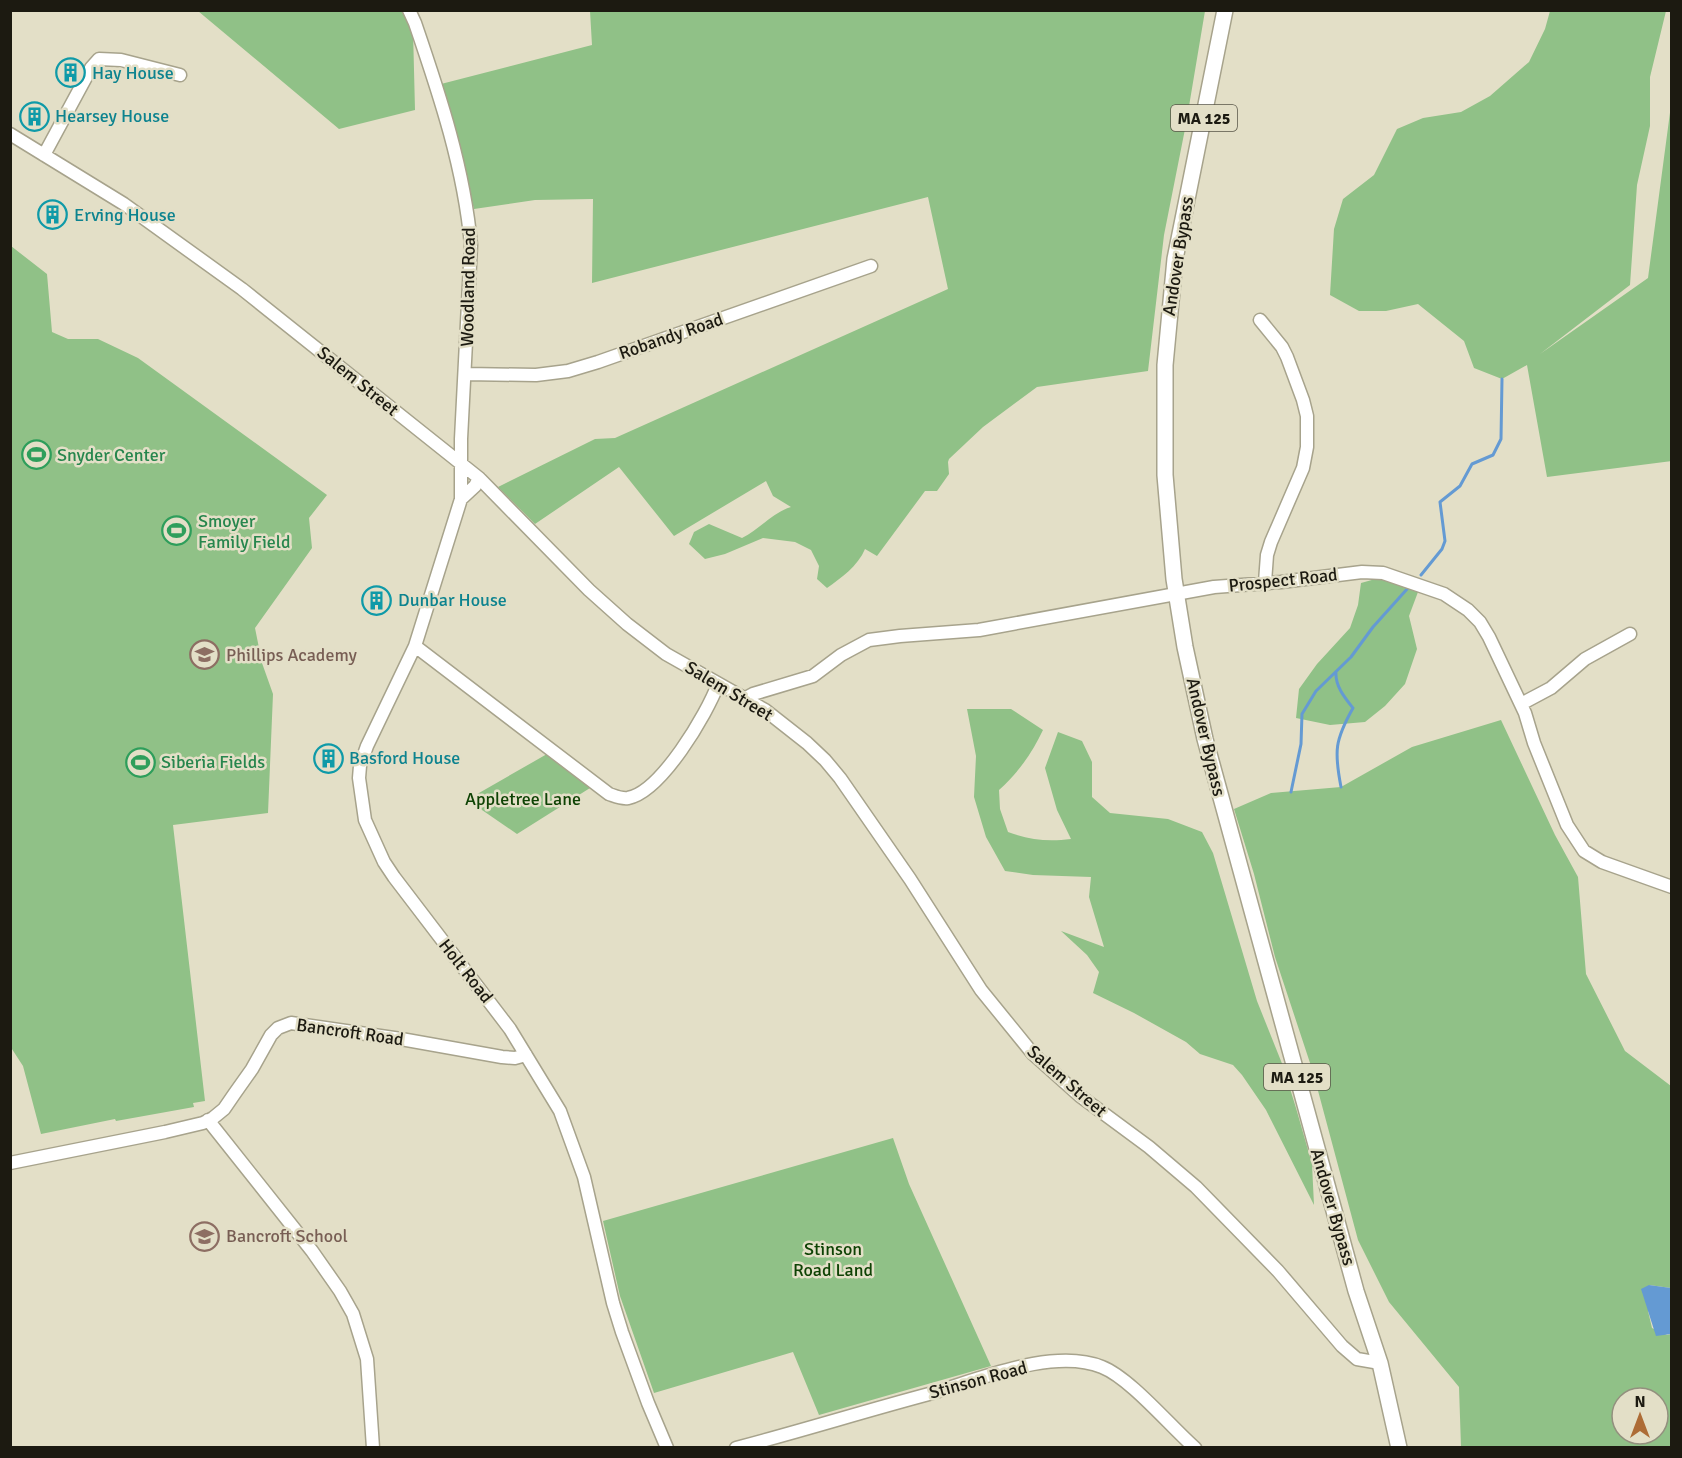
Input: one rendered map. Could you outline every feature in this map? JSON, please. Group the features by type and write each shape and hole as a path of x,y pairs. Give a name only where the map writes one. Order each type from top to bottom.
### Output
{"main road":[{"name":"Andover Bypass","path":"1225,10 1175,259 1167,331 1165,475 1176,594 1196,696 1217,783 1356,1291 1380,1363 1399,1448"}],"street":[{"name":"Woodland Road","path":"409,10 441,99 462,176 471,245 461,439 462,464"},
{"path":"44,155 91,68 99,59 121,60 180,75"},
{"name":"Salem Street","path":"10,134 124,204 208,263 479,478 589,590 627,624 666,654 765,710 807,743 840,778 910,879 981,990 1033,1054 1080,1096 1149,1147 1196,1187 1278,1270 1342,1346 1357,1359 1380,1363"},
{"name":"Robandy Road","path":"466,374 536,375 568,371 871,266"},
{"path":"1260,320 1282,347 1294,372 1303,400 1307,432 1303,468 1271,542 1265,582"},
{"name":"Holt Road","path":"462,464 461,499 415,646 367,746 360,766 359,778 365,820 384,862 394,877 510,1029 560,1111 584,1177 613,1303 622,1332 667,1448"},
{"name":"Holt Road","path":"461,499 475,486 479,478"},
{"name":"Prospect Road","path":"744,699 753,694 813,676 841,655 869,640 979,630 1214,587 1374,572 1444,594 1468,610 1480,622 1521,704 1567,825 1580,846 1588,855 1602,862 1671,887"},
{"path":"1521,704 1551,688 1585,660 1630,634"},
{"path":"415,646 609,794 621,798 640,794 649,787 683,749 711,701 718,684"},
{"name":"Bancroft Road","path":"10,1163 165,1132 208,1120 224,1108 236,1094 270,1035 278,1028 291,1023 502,1057 515,1058 526,1055"},
{"path":"208,1120 312,1251 353,1314 367,1359 373,1448"},
{"name":"Stinson Road","path":"736,1448 989,1376 1037,1364 1065,1361 1085,1362 1113,1372 1195,1448"}],"green space":[{"path":"198,11 407,11 413,30 415,110 339,129"},
{"path":"590,11 1205,11 1164,235 1148,371 1037,387 983,427 949,459 949,474 937,491 925,491 877,556 865,549 854,566 827,588 817,579 819,566 811,550 795,542 763,538 725,554 705,559 689,544 694,532 709,524 742,538 778,513 791,507 773,496 766,481 674,536 619,467 535,524 498,487 595,439 615,438 948,289 928,197 592,283 593,199 535,200 474,209 441,84 592,45"},
{"path":"1550,11 1666,11 1650,77 1650,126 1637,185 1630,285 1540,354 1648,278 1671,105 1672,461 1547,477 1527,365 1502,379 1474,368 1464,341 1418,304 1386,311 1359,311 1330,295 1334,229 1343,199 1374,175 1397,129 1423,118 1461,112 1490,96 1529,62 1545,29"},
{"name":"Siberia Fields","path":"11,246 47,274 52,332 68,339 98,339 138,358 327,495 309,518 312,548 255,628 262,663 273,694 268,813 173,825 205,1101 193,1103 194,1107 116,1121 115,1119 41,1134 23,1066 10,1046"},
{"path":"1379,578 1418,592 1409,616 1417,649 1405,684 1385,706 1365,722 1330,725 1296,718 1299,689 1317,664 1350,628 1358,605 1361,583"},
{"path":"967,709 1011,709 1043,730 1024,762 999,790 1000,809 1008,832 1039,840 1071,839 1057,810 1045,768 1058,732 1082,741 1092,762 1092,797 1110,813 1168,819 1202,832 1213,853 1257,1001 1283,1066 1296,1108 1312,1164 1314,1205 1266,1110 1233,1065 1200,1054 1186,1042 1093,993 1099,972 1087,955 1061,931 1104,947 1089,897 1091,877 1033,875 1005,871 986,837 974,797 976,756"},
{"path":"1501,720 1555,835 1578,877 1586,974 1625,1051 1671,1086 1671,1288 1649,1285 1648,1311 1652,1328 1667,1335 1671,1334 1671,1447 1461,1447 1459,1387 1389,1302 1358,1240 1313,1072 1275,957 1254,874 1234,809 1271,793 1341,787 1412,747"},
{"name":"Appletree Lane","path":"547,754 590,788 517,834 482,810 472,797"},
{"name":"Stinson Road Land","path":"893,1138 909,1184 991,1366 819,1415 793,1352 654,1393 620,1296 603,1221"}],"water":[{"path":"1649,1285 1671,1288 1671,1334 1656,1336 1641,1289"}],"waterway":[{"path":"1421,575 1442,549 1445,541 1440,502 1460,486 1472,464 1493,455 1501,439 1502,379"},
{"path":"1291,792 1301,744 1302,714 1316,691 1351,657 1373,627 1408,588"},
{"path":"1336,672 1339,687 1353,708 1339,738 1337,764 1341,787"}],"place":[{"name":"Hay House","path":"71,73"},
{"name":"Hearsey House","path":"34,116"},
{"name":"Erving House","path":"53,215"},
{"name":"Snyder Center","path":"36,455"},
{"name":"Smoyer Family Field","path":"177,531"},
{"name":"Dunbar House","path":"377,600"},
{"name":"Phillips Academy","path":"205,655"},
{"name":"Basford House","path":"328,758"},
{"name":"Siberia Fields","path":"140,762"},
{"name":"Bancroft School","path":"205,1236"}]}
